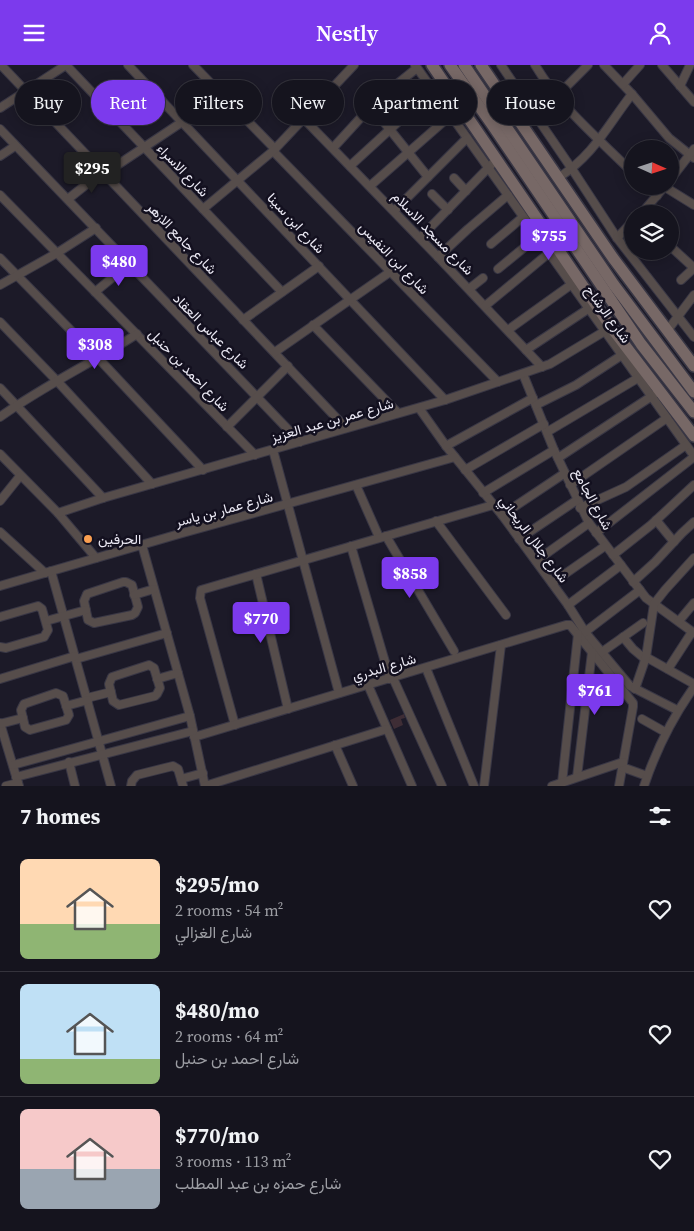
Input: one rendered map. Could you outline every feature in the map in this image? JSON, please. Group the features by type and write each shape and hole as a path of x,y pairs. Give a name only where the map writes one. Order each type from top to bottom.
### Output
{"main road":[{"path":"432,65 497,159 592,306 690,441"},
{"path":"450,65 641,344 694,412"},
{"path":"464,65 634,313 694,392"},
{"path":"481,65 613,258 694,366"},
{"path":"613,258 634,313"}],"street":[{"name":"شارع جامع الازهر","path":"1,65 15,80"},
{"path":"42,80 66,65"},
{"name":"شارع الاسراء","path":"66,65 282,292"},
{"name":"شارع ابن سينا","path":"128,65 175,115"},
{"name":"شارع ابن النفيس","path":"193,65 390,272 498,382"},
{"path":"501,65 511,80"},
{"path":"546,65 538,69 546,80"},
{"path":"573,80 588,65"},
{"path":"604,65 632,94 662,131 675,144 693,154 679,170"},
{"path":"623,84 640,65"},
{"path":"662,65 694,103"},
{"path":"680,86 690,65"},
{"path":"400,80 416,66"},
{"name":"شارع الرشاح","path":"416,66 426,80"},
{"path":"337,80 348,67"},
{"path":"558,178 587,156 632,94"},
{"path":"0,108 15,98"},
{"path":"574,114 598,140 624,164"},
{"path":"333,148 354,124"},
{"name":"شارع جامع الازهر","path":"57,125 346,427"},
{"path":"68,199 103,173 144,149 178,125"},
{"name":"شارع ابن سينا","path":"185,125 445,400"},
{"path":"203,209 274,150 298,125"},
{"name":"شارع مسجد الاسلام","path":"310,125 542,367"},
{"path":"386,125 428,177"},
{"path":"350,166 395,125"},
{"path":"370,186 439,125"},
{"name":"شارع الرشاح","path":"458,125 549,253 572,284 592,306 605,331 638,378 655,394 667,418 690,441 694,456"},
{"path":"542,125 617,238 676,317 694,337"},
{"name":"شارع عباس العقاد","path":"0,129 258,396 300,442"},
{"path":"394,211 467,138"},
{"path":"0,156 15,146"},
{"path":"420,238 497,159"},
{"path":"454,178 466,191"},
{"path":"432,194 448,210"},
{"name":"شارع احمد بن حنبل","path":"0,195 254,455"},
{"path":"438,257 508,195"},
{"path":"678,195 694,205"},
{"path":"649,205 657,196"},
{"path":"491,244 523,217"},
{"path":"0,285 57,253 96,228"},
{"path":"617,238 624,231"},
{"path":"498,269 538,237"},
{"path":"485,306 549,253"},
{"path":"679,253 693,265 681,280"},
{"path":"0,258 99,359 203,470"},
{"path":"95,292 129,264"},
{"path":"243,319 319,266"},
{"path":"275,352 390,272"},
{"path":"469,289 482,278"},
{"path":"508,330 572,284"},
{"path":"666,331 694,295"},
{"path":"526,349 592,306"},
{"path":"0,322 152,484"},
{"path":"314,325 398,413"},
{"name":"شارع عمر بن عبد العزيز","path":"58,513 346,427 445,400 542,367 605,331"},
{"path":"0,417 16,405 99,359 137,334"},
{"path":"446,446 535,402 576,385 622,355"},
{"path":"227,427 288,365"},
{"name":"شارع الجامع","path":"523,374 556,454 580,508 589,523 640,590 654,604 693,632"},
{"path":"547,432 638,378"},
{"path":"0,388 103,498"},
{"path":"483,493 556,454 655,394"},
{"name":"شارع جلال الريحاني","path":"419,408 446,446 502,515 568,605 582,633 633,687"},
{"path":"570,485 667,418"},
{"path":"465,470 544,424"},
{"path":"580,508 626,487 690,441"},
{"path":"273,450 339,693"},
{"path":"0,455 58,513 96,558"},
{"path":"596,533 694,456"},
{"name":"شارع عمار بن ياسر","path":"0,586 455,457"},
{"path":"502,515 565,473"},
{"path":"0,501 20,476"},
{"path":"356,485 382,537 454,651"},
{"path":"613,555 656,520 694,485"},
{"path":"519,539 577,500"},
{"path":"235,725 199,594 204,588 493,505"},
{"path":"656,520 674,542"},
{"path":"436,521 506,615"},
{"path":"633,582 694,522"},
{"path":"536,561 589,523"},
{"path":"0,531 48,572 64,616 111,786"},
{"path":"142,545 190,715 205,786 387,729"},
{"path":"552,583 605,545"},
{"path":"351,546 392,679 442,786"},
{"path":"678,710 633,687 646,658 654,604 694,558"},
{"path":"568,605 621,565"},
{"path":"256,574 288,709"},
{"path":"126,582 132,585 134,595 138,607 132,615 94,623 88,619 84,597 90,591 126,582"},
{"path":"134,595 154,589"},
{"path":"562,783 582,633 640,590"},
{"path":"679,621 694,603"},
{"path":"0,617 38,606 42,609 48,630 44,637 0,647"},
{"path":"46,621 86,610"},
{"path":"602,652 643,623"},
{"name":"شارع البدري","path":"6,786 69,762 235,725 566,625 582,633"},
{"path":"668,669 693,632"},
{"path":"0,679 167,633"},
{"path":"582,633 592,652 634,707 619,786"},
{"path":"624,637 633,649 646,658 694,685 665,732 644,786"},
{"path":"484,786 501,645"},
{"path":"577,777 592,652"},
{"path":"149,665 154,668 157,679 160,688 155,696 119,705 114,701 109,684 112,677 149,665"},
{"path":"426,668 474,786"},
{"path":"157,679 178,673"},
{"path":"368,685 412,786"},
{"path":"66,706 111,692"},
{"path":"56,693 63,696 66,706 69,715 64,722 30,730 25,727 21,710 24,704 56,693"},
{"path":"13,765 190,715"},
{"path":"18,782 13,765 2,741 0,724 23,718"},
{"path":"642,719 665,732"},
{"path":"336,745 353,786"},
{"path":"69,762 75,786"},
{"path":"552,786 577,777 623,765 647,776"},
{"path":"132,786 132,781 137,775 170,766 178,769 182,783 202,773"}],"building":[{"path":"404,714 405,718 401,719 403,725 394,729 390,720"}],"place":[{"name":"الحرفين","path":"88,539"}]}
